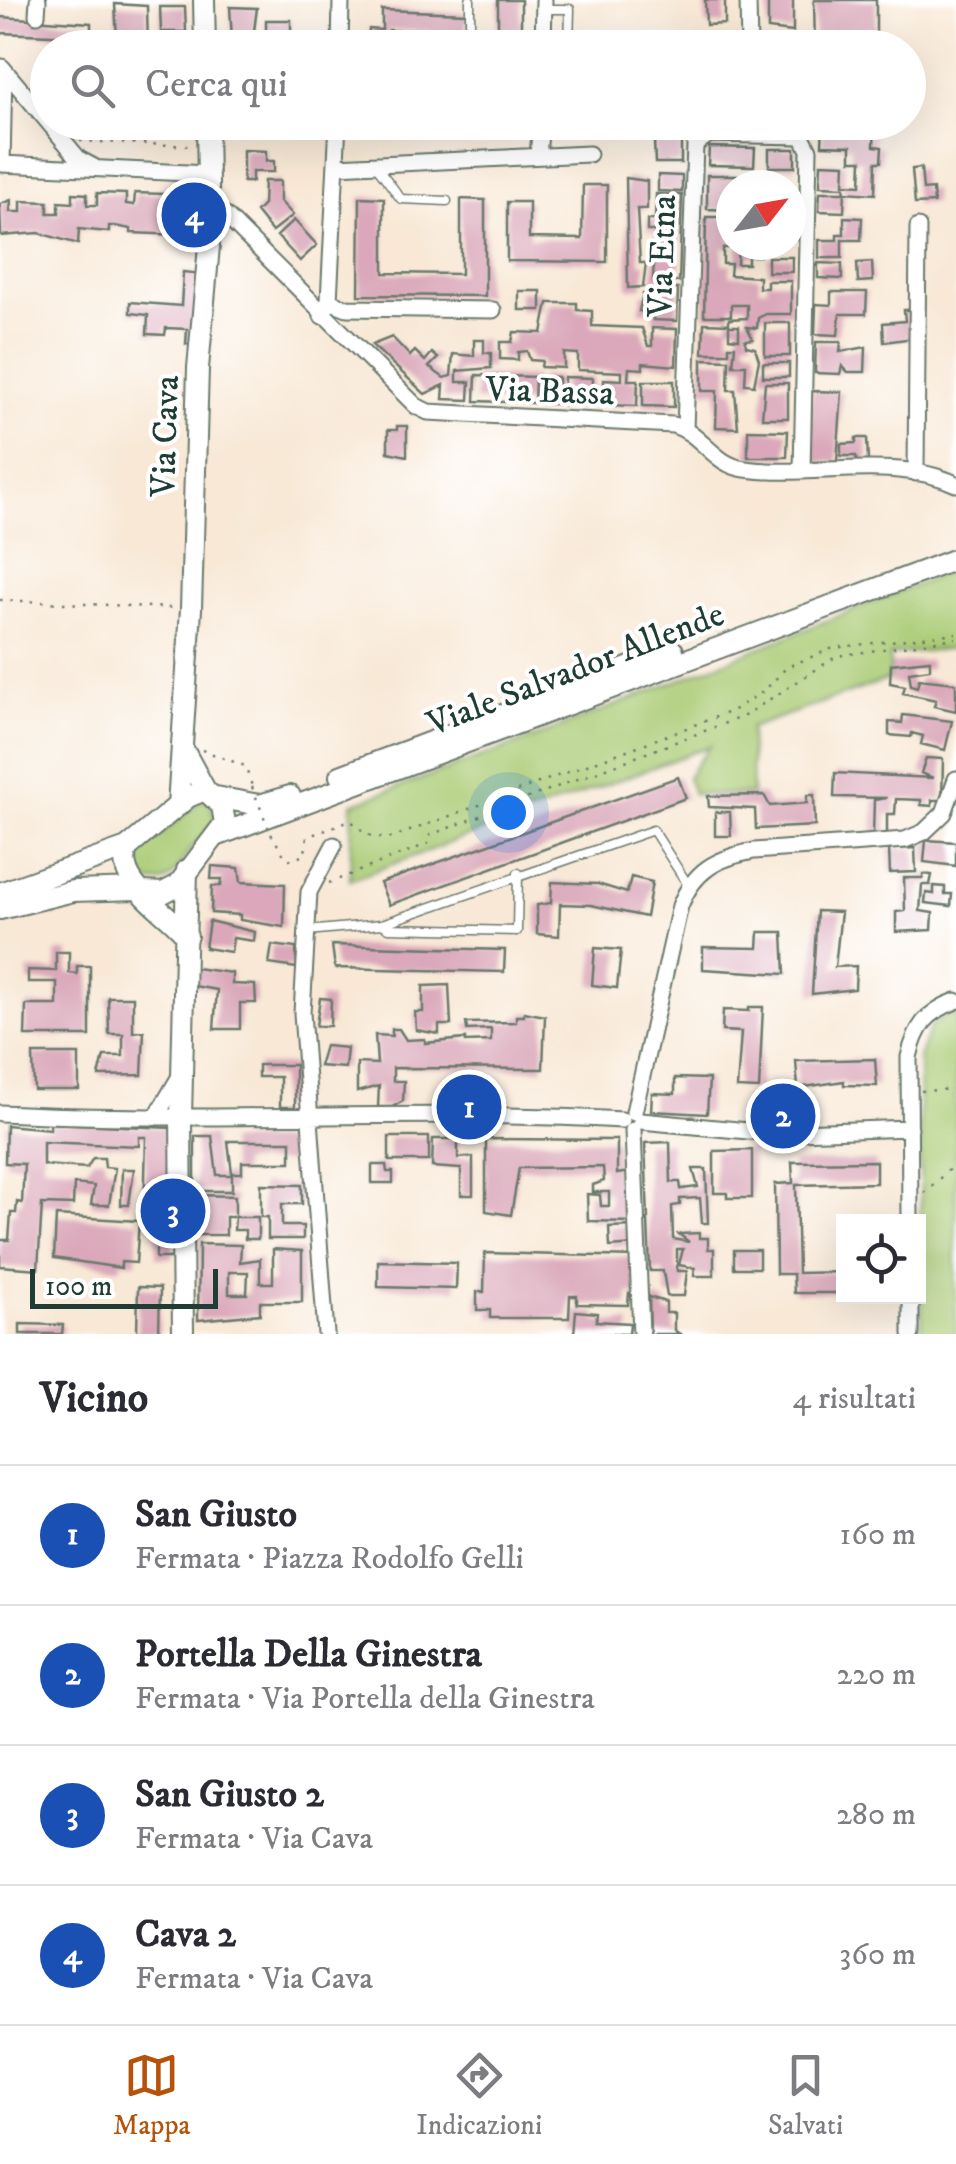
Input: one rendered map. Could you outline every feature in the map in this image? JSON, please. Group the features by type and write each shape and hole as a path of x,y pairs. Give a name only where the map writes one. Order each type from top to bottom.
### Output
{"main road":[{"path":"204,0 205,30"},
{"name":"Via Cava","path":"178,806 184,751 208,211 207,140"},
{"name":"Viale Salvador Allende","path":"211,794 251,805 278,800 956,545"},
{"name":"Viale Salvador Allende","path":"216,836 956,559"},
{"path":"0,909 73,891 170,890 216,836 226,818 184,751"},
{"path":"0,892 127,848 178,806 211,794"},
{"path":"127,848 125,870 187,936"},
{"path":"183,1334 181,1117 188,870"}],"street":[{"path":"340,30 341,0"},
{"path":"748,0 749,30"},
{"path":"543,30 544,5"},
{"path":"2,67 30,100"},
{"path":"2,67 0,158 8,166 208,174"},
{"path":"337,140 326,308 493,310"},
{"path":"538,155 539,140"},
{"name":"Via Etna","path":"685,430 695,145 702,140"},
{"path":"802,470 808,142 805,140"},
{"path":"64,142 98,169"},
{"path":"336,166 589,154"},
{"name":"Via Bassa","path":"208,211 226,216 326,308 416,406 428,412 672,425 685,430"},
{"path":"916,473 918,228"},
{"path":"685,430 730,466 916,473 956,484"},
{"path":"640,1334 633,1121 688,884 716,862 742,853 913,837 944,813 956,780"},
{"path":"326,1334 302,1013 309,892 334,845"},
{"path":"910,1214 910,1092 915,1034 925,1017 956,1001"},
{"path":"156,1117 182,1072"},
{"path":"0,1096 4,1113 309,1118 523,1114 770,1133 910,1128"},
{"path":"911,1304 911,1334"}],"lane":[{"path":"470,0 470,30"},
{"path":"544,5 570,10 569,30"},
{"path":"375,164 401,199 447,201"},
{"path":"307,931 382,924 518,873 585,856 653,830 688,884"},
{"path":"382,924 389,928 517,931 518,873"}],"path":[{"path":"64,142 207,148"},
{"path":"0,600 190,609"},
{"path":"252,787 270,832 286,858 294,860 305,854 307,838 350,820 368,835 388,838 732,711 764,691 787,667 833,648 956,636"},
{"path":"309,892 430,843 430,835 744,716 827,660 862,650 956,636"},
{"path":"910,1092 956,1089"},
{"path":"910,1200 918,1199 956,1163"}],"green space":[{"path":"956,569 956,648 890,655 889,679 750,728 752,794 693,794 687,777 710,746 350,880 352,804 531,739"},
{"path":"201,800 209,801 216,819 172,876 160,882 143,880 135,866 137,855"},
{"path":"956,1011 956,1334 922,1334 926,1214 921,1214 919,1058 931,1025"}],"building":[{"path":"498,0 521,0 521,30 498,30"},
{"path":"705,0 725,0 725,24 706,25"},
{"path":"768,0 793,0 793,30 768,29"},
{"path":"814,0 876,0 876,30 815,30"},
{"path":"115,4 147,6 148,30 116,30"},
{"path":"160,7 185,7 186,30 161,30"},
{"path":"230,7 257,8 254,30 231,30"},
{"path":"382,10 466,13 466,30 382,30"},
{"path":"0,17 91,23 91,30 0,33"},
{"path":"266,20 291,20 291,30 266,30"},
{"path":"822,140 874,140 874,146 882,147 881,162 876,162 875,194 820,186 821,163 845,164 844,184 861,185 862,160 851,160 851,146 822,145"},
{"path":"654,141 681,141 681,163 655,163"},
{"path":"709,147 755,148 754,166 708,165"},
{"path":"769,149 795,149 795,167 769,167"},
{"path":"243,150 266,151 266,161 274,161 274,172 252,172 252,182 243,182"},
{"path":"921,168 923,190 933,189 934,203 915,204 912,169"},
{"path":"658,175 682,176 682,192 658,191"},
{"path":"707,175 716,175 716,209 707,209"},
{"path":"626,178 647,181 647,209 637,209 640,263 646,263 643,287 628,288"},
{"path":"264,181 280,181 280,201 293,215 272,232 256,212 263,205"},
{"path":"583,185 607,185 607,262 507,261 507,202 529,202 529,238 582,239"},
{"path":"820,192 845,192 844,212 819,211"},
{"path":"73,193 87,194 87,205 97,205 97,193 126,194 126,204 134,205 135,193 165,194 165,206 172,206 172,194 190,194 189,221 182,221 181,235 131,233 131,229 115,226 109,226 109,232 79,229 78,244 39,233 1,236 0,204 11,200 10,212 21,212 21,201 48,202 48,213 59,213 59,202 73,203"},
{"path":"656,194 682,195 679,282 653,281 655,231 647,231 647,220 655,220"},
{"path":"360,197 384,198 384,273 461,274 461,199 485,200 485,296 359,295"},
{"path":"706,217 716,217 716,260 731,264 730,275 759,277 759,288 767,288 767,281 791,281 791,314 766,314 758,318 757,328 747,327 753,339 745,340 746,346 755,348 759,360 754,385 745,384 746,365 733,365 735,346 729,346 729,353 703,353 704,323 729,324 729,319 747,318 747,305 731,305 731,316 704,316","holes":["729,326 739,326 739,339 729,338"]},
{"path":"844,217 862,218 861,240 842,240 842,258 819,258 819,240 837,240 837,234 844,234"},
{"path":"294,220 317,245 300,261 277,236"},
{"path":"768,260 792,260 792,272 768,272"},
{"path":"872,262 873,281 858,282 857,263"},
{"path":"818,263 842,264 842,279 818,278"},
{"path":"183,272 203,274 197,345 186,344 187,329 166,328 165,335 147,334 148,315 130,313 130,302 181,306"},
{"path":"653,288 678,289 677,321 653,320 653,312 639,311 643,294 652,294"},
{"path":"519,291 541,291 541,310 519,310"},
{"path":"831,292 867,292 866,314 840,314 838,335 815,334 816,304 831,305"},
{"path":"548,303 577,303 577,310 592,311 592,326 642,328 648,346 652,346 652,328 677,329 676,366 643,363 643,369 629,368 628,380 638,380 637,406 603,405 604,379 622,380 622,372 578,370 578,354 564,353 564,368 541,367 542,361 530,360 527,351 518,352 518,360 500,359 500,342 512,342 514,332 542,333"},
{"path":"904,310 912,310 914,338 884,342 883,323 905,321"},
{"path":"765,323 790,323 790,356 765,356"},
{"path":"392,337 410,356 415,351 425,361 432,353 438,358 429,367 444,378 451,376 453,354 474,356 474,340 484,340 484,353 491,353 491,368 457,371 457,382 470,382 469,400 443,399 444,385 425,394 372,345"},
{"path":"816,342 841,342 840,352 866,347 865,372 848,372 842,366 840,374 815,373"},
{"path":"702,359 729,360 728,390 735,390 738,428 716,427 717,391 702,391"},
{"path":"763,363 789,363 789,377 763,377"},
{"path":"476,375 535,377 534,403 475,401"},
{"path":"540,376 558,377 558,404 540,404"},
{"path":"564,377 593,378 592,406 563,405"},
{"path":"643,381 674,381 674,407 643,406"},
{"path":"765,383 788,383 788,418 762,418"},
{"path":"812,391 842,392 837,462 810,462"},
{"path":"397,426 407,426 407,456 388,452 388,430 397,430"},
{"path":"748,430 788,431 787,457 748,457"},
{"path":"856,438 867,438 868,462 857,463 856,456 841,456 841,444 856,443"},
{"path":"930,660 930,669 909,672 911,685 917,687 919,679 956,683 956,711 934,706 936,700 903,693 905,686 890,683 891,664"},
{"path":"903,715 952,721 945,750 921,744 923,736 912,733 911,737 889,735 889,722 902,723"},
{"path":"926,758 943,759 942,800 932,800 932,806 921,805 921,800 896,799 895,814 887,814 887,835 873,835 874,800 887,798 834,797 835,773 933,778 921,773"},
{"path":"678,777 686,798 389,905 380,883"},
{"path":"764,795 770,806 807,803 807,795 814,795 815,826 756,829 755,809 709,807 708,796"},
{"path":"715,812 730,812 731,836 715,836"},
{"path":"926,840 956,842 956,866 924,862"},
{"path":"915,848 916,872 890,873 889,849"},
{"path":"212,866 239,868 241,882 285,884 284,927 240,920 240,915 211,913 212,886 221,886 222,879 211,879"},
{"path":"923,874 932,875 930,885 922,885 920,911 933,913 932,930 896,932 896,912 905,911 904,878 923,878"},
{"path":"631,877 652,882 646,917 591,905 560,904 559,936 537,934 537,905 551,903 552,882 598,884 627,893"},
{"path":"934,886 945,887 945,894 952,894 951,906 925,903 926,893 934,894"},
{"path":"817,911 841,912 835,967 856,966 855,989 812,994"},
{"path":"209,921 255,932 254,941 233,938 231,952 205,948"},
{"path":"759,932 783,932 785,974 703,969 703,947 758,948"},
{"path":"272,945 296,948 297,968 269,964"},
{"path":"332,945 505,950 504,972 335,968"},
{"path":"595,948 621,950 617,988 592,985"},
{"path":"56,952 69,952 69,973 77,974 77,966 90,966 90,1036 25,1036 26,1005 57,1005 57,982 28,982 28,970 56,971"},
{"path":"195,968 232,973 232,984 255,985 256,1003 240,1003 240,1029 214,1029 217,990 194,986"},
{"path":"449,985 451,1025 439,1025 439,1034 416,1030 415,1012 423,1012 423,986"},
{"path":"108,997 133,997 133,1032 144,1031 142,1075 99,1076 104,1056 123,1056 123,1034 109,1034"},
{"path":"320,998 331,999 330,1026 316,1026"},
{"path":"749,1007 763,1007 759,1089 737,1088 741,1032 722,1031 723,1010 749,1011"},
{"path":"524,1012 545,1016 543,1069 393,1068 393,1081 404,1081 403,1101 392,1107 378,1107 379,1086 357,1092 357,1063 377,1064 375,1035 392,1036 392,1029 399,1029 406,1040 425,1039 425,1043 491,1041 491,1029 467,1030 466,1023 516,1022 516,1016 524,1016"},
{"path":"325,1046 347,1048 345,1068 319,1066"},
{"path":"33,1054 79,1054 79,1090 34,1090"},
{"path":"875,1059 877,1086 844,1085 844,1081 798,1088 796,1061"},
{"path":"258,1065 295,1065 295,1107 280,1107 280,1077 258,1077"},
{"path":"675,1078 709,1079 707,1114 651,1111 652,1093 675,1094"},
{"path":"50,1123 173,1128 173,1258 156,1258 156,1216 144,1216 146,1137 139,1137 139,1146 43,1142 43,1165 87,1168 93,1158 104,1158 105,1167 115,1168 109,1205 91,1205 94,1186 74,1184 73,1205 42,1204 38,1269 0,1266 0,1240 9,1240 11,1213 16,1213 17,1202 22,1203 24,1164 5,1163 6,1125 50,1129"},
{"path":"195,1136 212,1136 217,1175 232,1175 232,1191 195,1191"},
{"path":"389,1137 429,1137 429,1161 389,1161"},
{"path":"433,1139 458,1139 458,1158 473,1157 473,1195 461,1195 461,1169 432,1167"},
{"path":"486,1139 617,1140 617,1174 630,1172 633,1222 588,1221 587,1194 600,1195 601,1206 609,1206 609,1192 593,1192 593,1185 604,1181 603,1167 519,1168 511,1215 486,1211"},
{"path":"228,1141 291,1141 291,1162 242,1162 242,1173 232,1173"},
{"path":"670,1142 671,1182 680,1182 681,1189 698,1187 693,1169 706,1169 708,1223 702,1223 700,1198 680,1199 680,1205 672,1206 673,1239 689,1242 679,1234 699,1233 699,1238 708,1238 708,1249 714,1249 714,1276 694,1276 695,1268 679,1265 683,1249 677,1249 677,1271 687,1271 684,1296 667,1296 663,1271 650,1271 645,1143"},
{"path":"752,1150 752,1198 727,1198 727,1193 714,1193 714,1151"},
{"path":"876,1161 876,1183 796,1185 798,1273 836,1272 836,1293 794,1293 793,1274 776,1274 775,1184 793,1183 792,1162"},
{"path":"372,1165 386,1165 387,1172 393,1172 393,1183 372,1183"},
{"path":"122,1169 134,1169 129,1205 121,1205"},
{"path":"261,1184 302,1185 302,1204 282,1204 282,1226 303,1226 303,1239 268,1239 268,1217 261,1217"},
{"path":"195,1195 235,1196 235,1217 226,1217 226,1235 199,1235"},
{"path":"56,1216 139,1221 136,1263 121,1262 121,1268 54,1258"},
{"path":"235,1217 258,1217 258,1239 245,1239 245,1230 234,1230"},
{"path":"634,1226 635,1245 610,1247 609,1227"},
{"path":"199,1244 241,1245 240,1262 260,1259 260,1283 273,1283 273,1249 302,1251 302,1302 260,1302 260,1314 198,1320","holes":["229,1272 248,1272 247,1294 229,1294"]},
{"path":"734,1250 759,1250 759,1268 734,1268"},
{"path":"485,1253 636,1257 636,1294 629,1293 628,1305 577,1304 577,1296 570,1296 569,1318 490,1318 490,1310 477,1310 477,1292 484,1292"},
{"path":"378,1261 457,1263 456,1289 378,1287"},
{"path":"138,1287 160,1288 159,1334 137,1334"},
{"path":"649,1297 666,1302 666,1313 674,1313 674,1330 680,1334 650,1334"},
{"path":"576,1311 597,1313 596,1321 630,1323 629,1334 574,1334"},
{"path":"20,1324 63,1325 62,1334 20,1334"}],"place":[{"name":"Cava 2","path":"194,215"},
{"name":"San Giusto","path":"469,1107"},
{"name":"Portella Della Ginestra","path":"783,1116"},
{"name":"San Giusto 2","path":"173,1211"}]}
